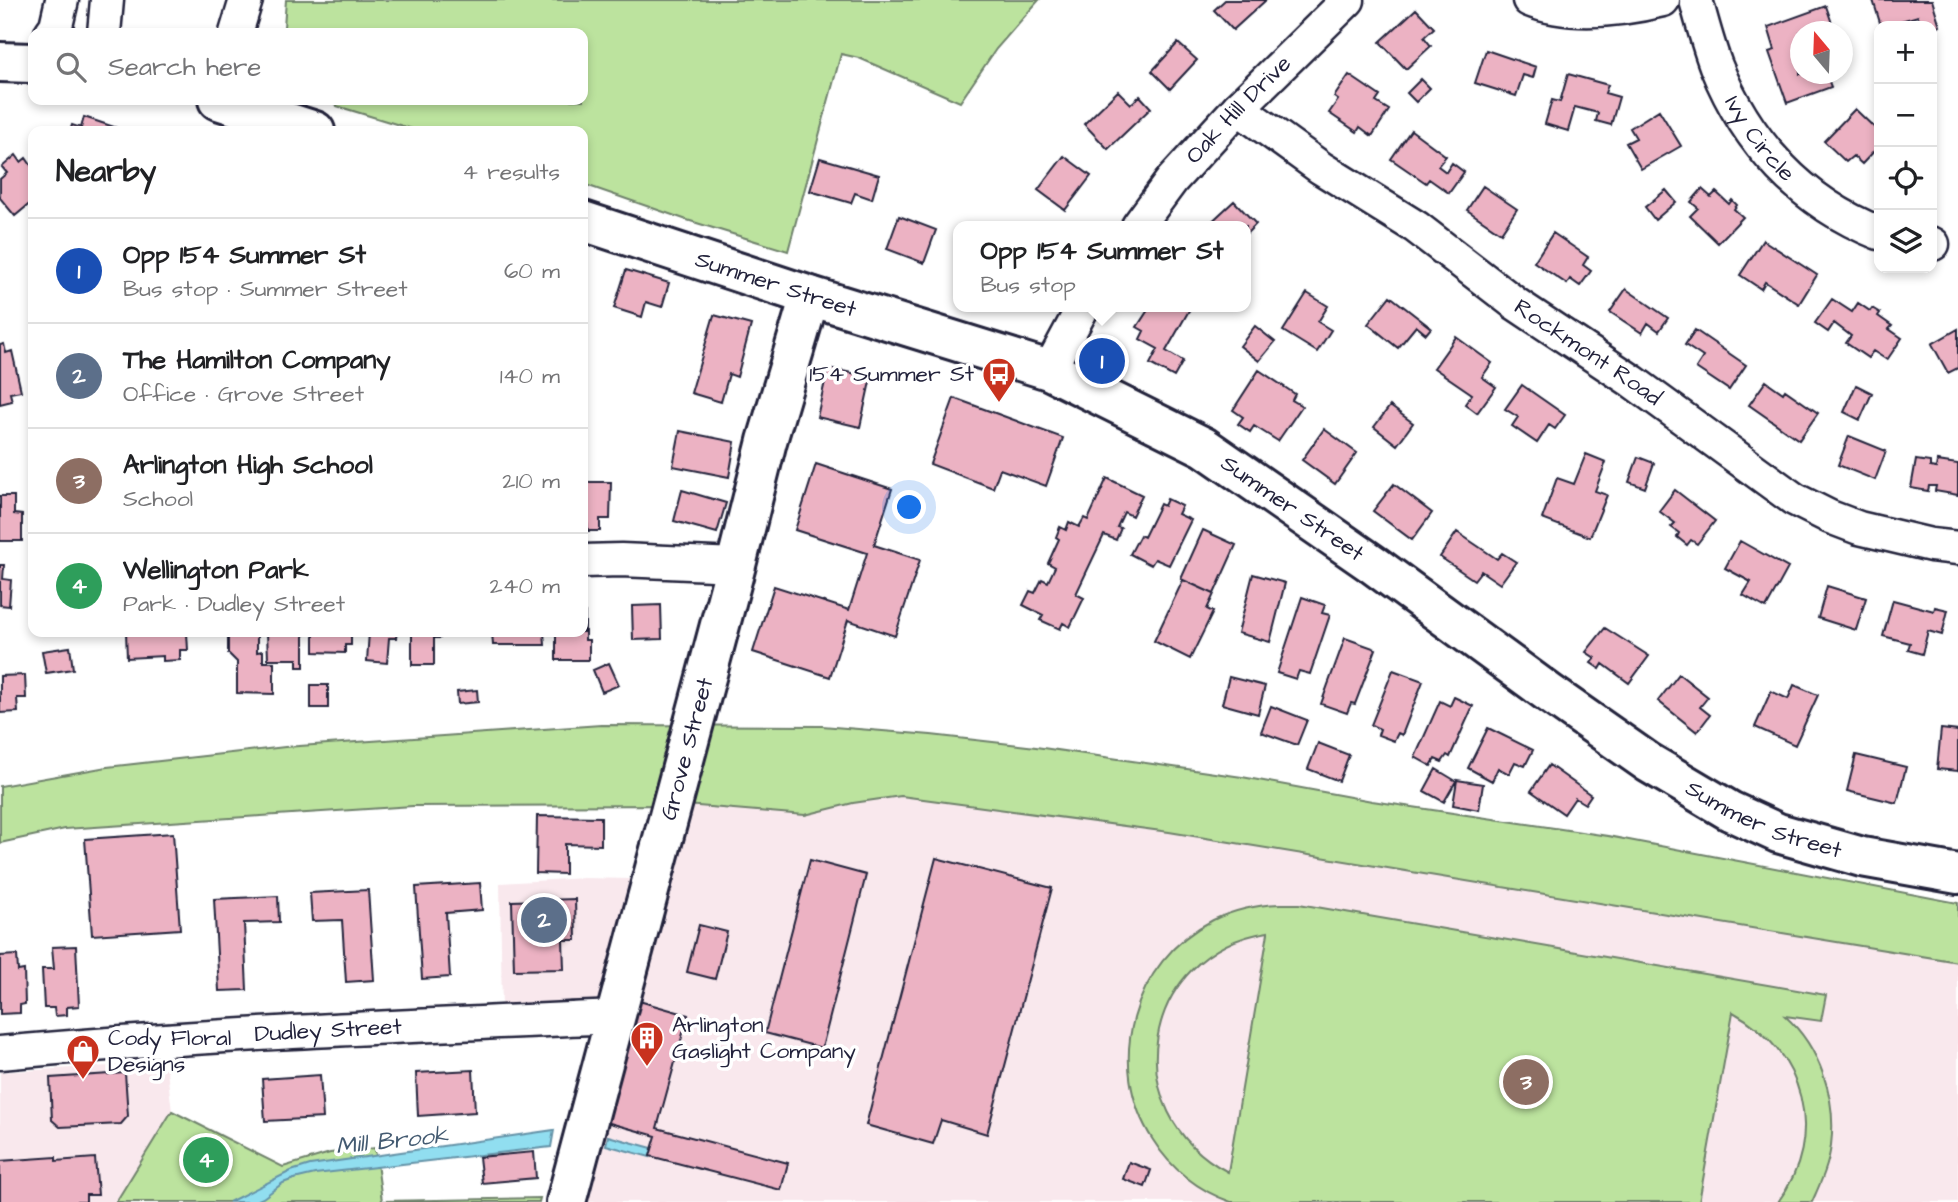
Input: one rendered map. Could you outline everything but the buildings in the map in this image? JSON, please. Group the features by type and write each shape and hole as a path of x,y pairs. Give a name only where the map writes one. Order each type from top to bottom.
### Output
{"main road":[{"path":"234,105 299,126"},
{"name":"Summer Street","path":"588,223 810,296 1048,370 1204,447 1374,565 1649,763 1730,811 1777,833 1825,847 1862,857 1958,874"},
{"name":"Grove Street","path":"566,1202 767,442 810,296"}],"street":[{"path":"55,28 62,0"},
{"path":"104,28 107,0"},
{"path":"238,28 246,0"},
{"name":"Oak Hill Drive","path":"1142,221 1172,180 1238,108 1348,0"},
{"path":"1530,0 1584,10 1611,10 1663,0"},
{"name":"Ivy Circle","path":"1696,0 1715,65 1746,127 1797,183 1826,207 1874,231"},
{"name":"Rockmont Road","path":"1238,108 1321,168 1416,227 1516,304 1632,381 1794,499 1860,528 1931,545 1958,548"},
{"path":"1048,370 1080,312"},
{"path":"588,561 736,565"},
{"name":"Dudley Street","path":"0,1053 341,1028 615,1017"}],"shaded area":[{"path":"901,796 1169,832 1958,962 1958,1202 579,1202 686,805 805,815 853,803"},
{"path":"584,878 632,879 598,1007 502,1015 500,883"},
{"path":"166,1063 172,1111 116,1202 0,1202 0,1072"}],"green space":[{"path":"286,0 1039,0 996,49 960,102 859,58 841,54 788,251 588,186 588,126 403,126 336,105 588,105 588,28 284,27"},
{"path":"601,725 822,726 931,735 1036,747 1242,777 1372,801 1608,836 1958,903 1958,962 1169,832 901,796 853,803 805,815 686,805 413,806 65,829 0,843 0,786 107,767 285,747"},
{"path":"1299,904 1826,995 1821,1021 1785,1016 1817,1058 1831,1110 1830,1152 1812,1202 1778,1202 1793,1176 1802,1150 1804,1123 1800,1097 1791,1072 1777,1049 1757,1029 1733,1012 1699,1202 1231,1202 1208,1192 1187,1178 1160,1151 1138,1111 1130,1080 1129,1048 1134,1017 1146,988 1163,961 1185,938 1221,916 1271,905","holes":["1268,932 1228,1172 1192,1145 1168,1112 1157,1075 1158,1037 1169,1001 1192,970 1225,946"]},
{"path":"172,1111 283,1167 330,1153 375,1148 382,1201 540,1198 539,1202 116,1202"}],"water":[{"path":"554,1130 551,1147 315,1174 283,1183 254,1202 229,1202 291,1171 310,1165"},
{"path":"608,1136 652,1148 650,1157 606,1145"}],"place":[{"name":"Opp 154 Summer St","path":"1102,361"},
{"name":"154 Summer St","path":"999,404"},
{"name":"The Hamilton Company","path":"544,920"},
{"name":"Arlington Gaslight Company","path":"647,1068"},
{"name":"Cody Floral Designs","path":"83,1081"},
{"name":"Arlington High School","path":"1526,1082"},
{"name":"Wellington Park","path":"206,1160"}],"water label":[{"name":"Mill Brook","path":"392,1141"}]}
